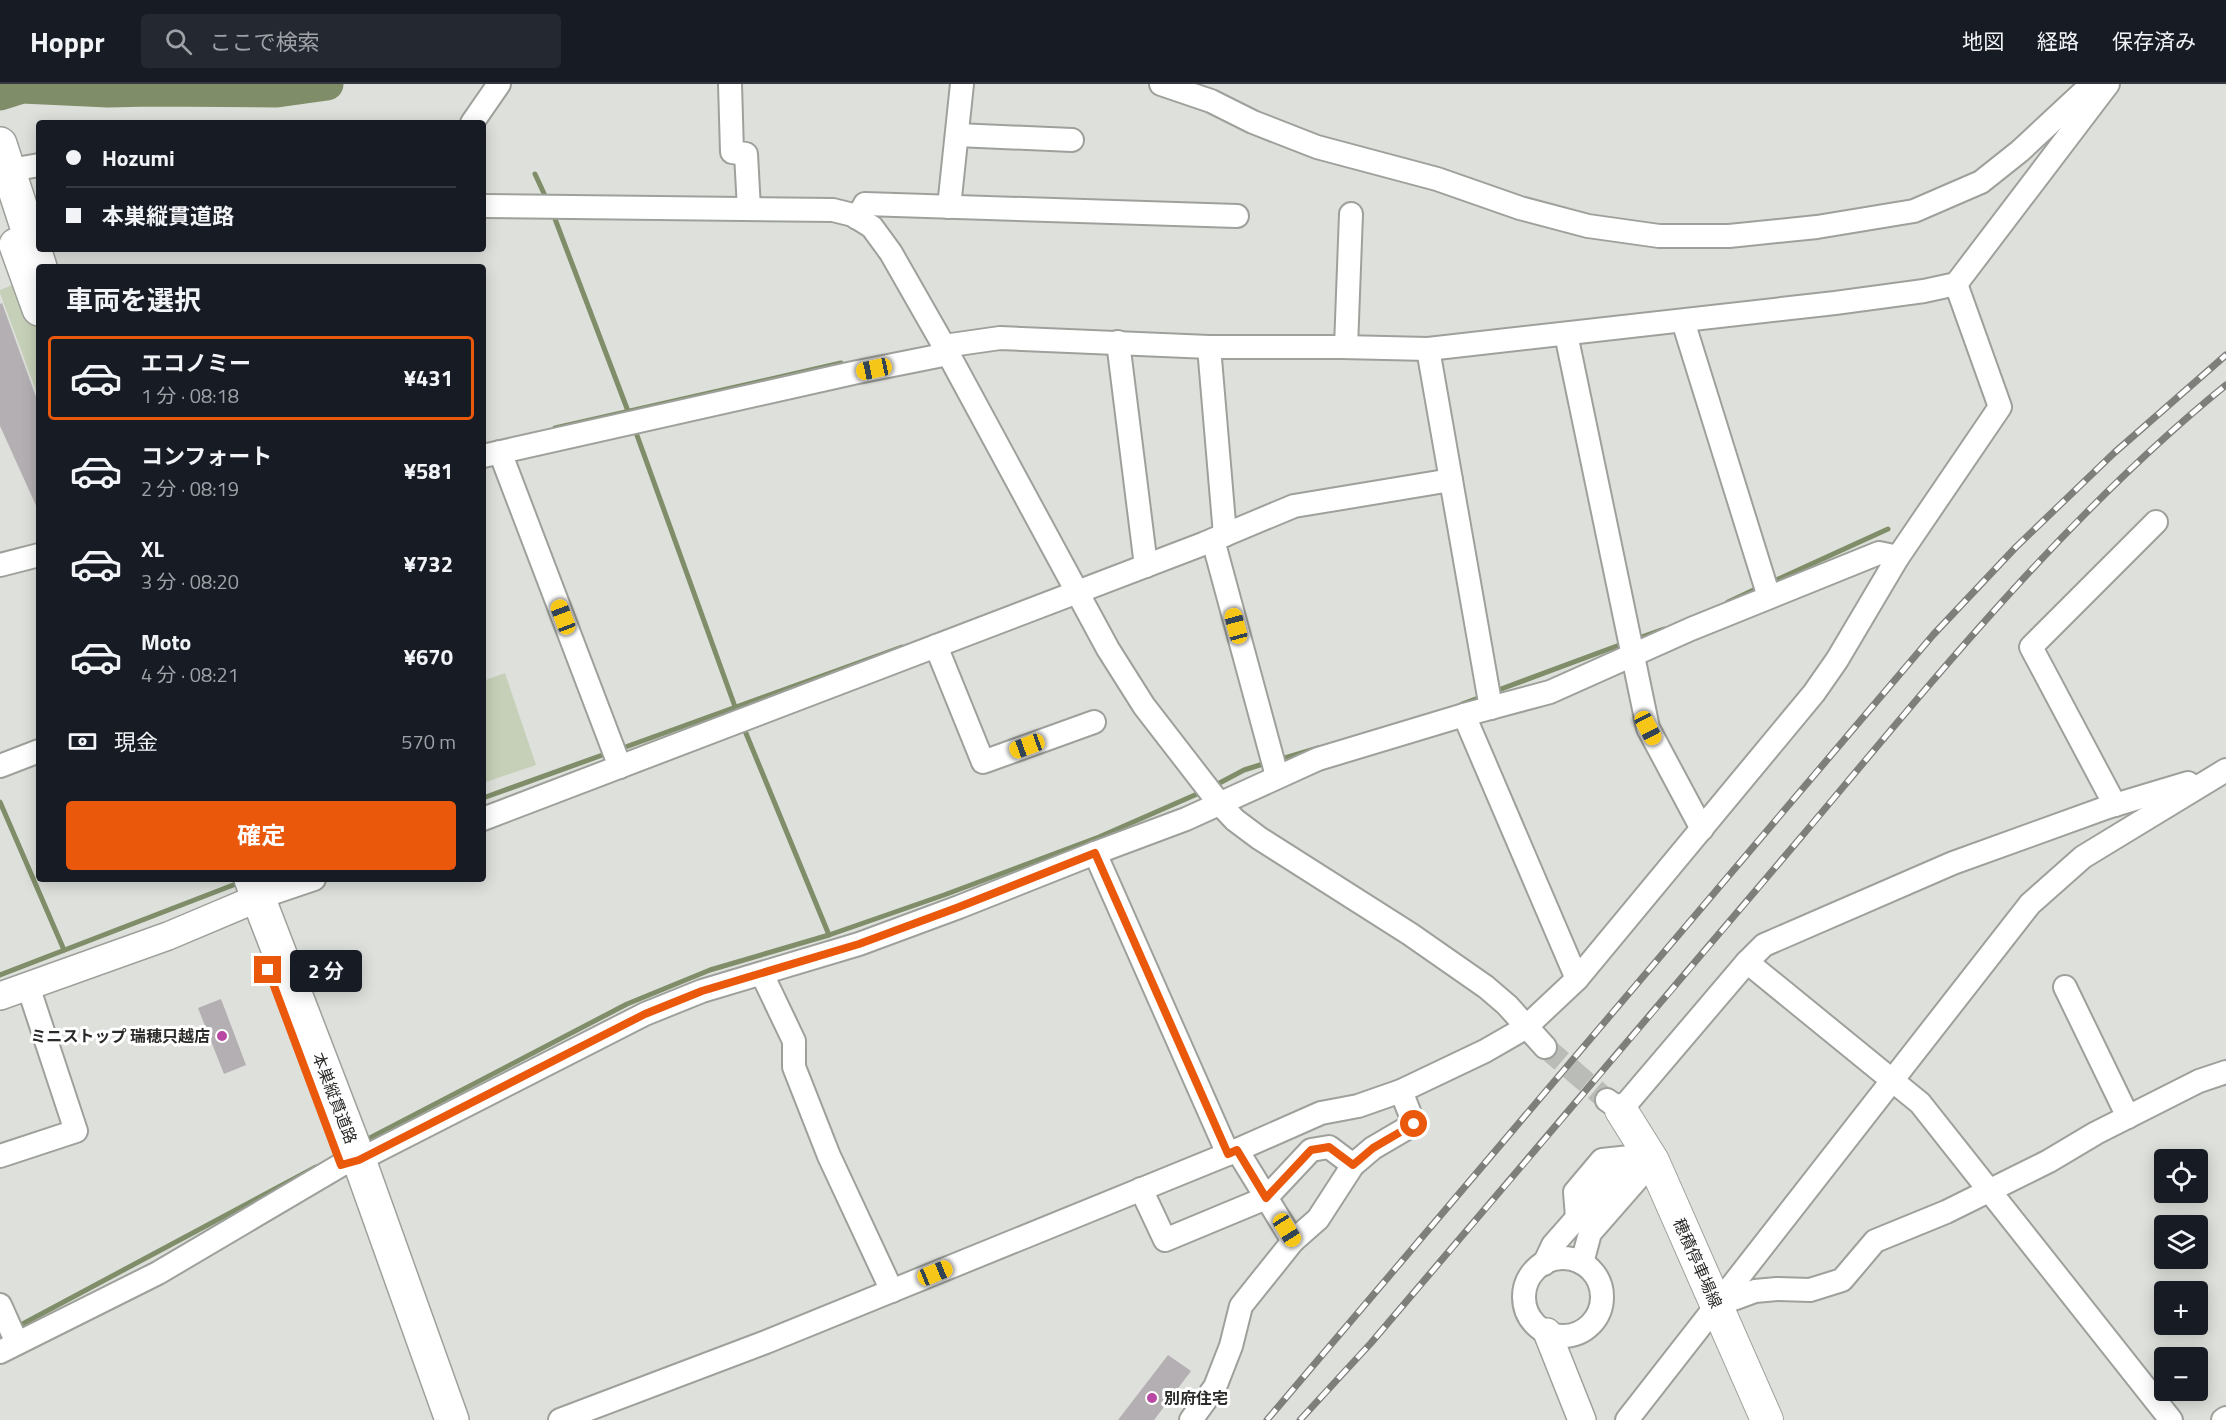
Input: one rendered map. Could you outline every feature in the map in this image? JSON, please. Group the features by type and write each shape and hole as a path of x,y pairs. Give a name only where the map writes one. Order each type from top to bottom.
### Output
{"main road":[{"path":"8,166 39,264"},
{"path":"8,166 36,295"},
{"name":"本巣縦貫道路","path":"247,890 350,1162 452,1420"},
{"name":"穂積停車場線","path":"1614,1105 1642,1154 1718,1305 1767,1420"},
{"name":"本巣縦貫道路","path":"350,1162 433,1420"}],"street":[{"path":"474,120 500,84"},
{"path":"730,84 732,153 746,154 749,209"},
{"path":"949,207 962,84"},
{"path":"1161,84 1211,101 1253,122 1317,147 1437,179 1543,214 1588,226 1659,236 1740,235 1816,227 1914,211 1982,182 2020,151 2092,84"},
{"path":"620,767 492,454 1000,338 1209,347 1428,349 1846,302 1956,284 2108,84"},
{"path":"957,135 1072,140"},
{"path":"857,218 865,204 1237,216"},
{"path":"486,206 832,210 857,218 872,227 891,254 946,350 1108,649 1144,706 1219,802 1235,820 1259,838 1410,934 1486,987 1507,1005 1545,1047"},
{"path":"1346,347 1351,214"},
{"path":"560,1420 766,1342 1232,1152 1320,1113 1358,1106 1401,1091 1485,1051 1526,1028 1577,979 1814,693 1837,660 1898,557 2000,407 1956,284"},
{"path":"1683,321 1769,597"},
{"path":"1566,334 1648,728 1702,829"},
{"path":"1118,342 1146,566"},
{"path":"1209,347 1219,537 1277,776"},
{"path":"1428,349 1491,708"},
{"path":"486,818 1146,566 1294,506 1451,480"},
{"path":"2115,805 2031,647 2156,522"},
{"path":"0,1305 9,1347 158,1273 350,1162 645,1014 702,991 870,940 1186,819 1219,802 1318,759 1550,692 1634,654 1879,553 1898,557"},
{"path":"0,565 36,556"},
{"path":"936,646 983,762 1094,722"},
{"path":"1464,715 1577,979"},
{"path":"0,766 36,752"},
{"path":"1614,1105 1764,945 1953,863 2115,805 2222,772"},
{"path":"1627,1420 2030,904 2083,857 2222,772"},
{"path":"1095,853 1232,1152 1266,1198 1293,1241"},
{"path":"0,996 168,936 247,890 296,882"},
{"path":"1747,962 1920,1103 2171,1420"},
{"path":"762,974 794,1041 794,1067 829,1156 892,1291"},
{"path":"0,1156 76,1131 28,986"},
{"path":"2065,987 2128,1117"},
{"path":"1718,1305 1755,1291 1810,1290 1842,1280 1875,1241 1990,1191 2199,1081 2226,1072"},
{"path":"1191,1420 1215,1387 1231,1346 1242,1306 1293,1241 1318,1219 1353,1165 1373,1148 1414,1124 1401,1091"},
{"path":"1141,1189 1165,1240 1266,1198 1311,1150 1329,1147 1353,1165"},
{"path":"1544,1264 1552,1245 1577,1217 1642,1154"},
{"path":"1582,1263 1590,1233 1642,1154"},
{"path":"1557,1259 1570,1259 1582,1263 1595,1276 1602,1293 1601,1305 1597,1317 1578,1333 1566,1336 1553,1335 1532,1321 1526,1309 1524,1296 1530,1277 1544,1264 1557,1259"},
{"path":"1547,1332 1582,1420"}],"green space":[{"path":"22,281 36,322 36,391 0,293 0,290"},
{"path":"505,673 536,765 486,782 486,680"}],"building":[{"path":"2,303 36,397 36,505 0,426 0,304"},
{"name":"ミニストップ 瑞穂只越店","path":"221,999 246,1065 224,1074 198,1008"},
{"name":"別府住宅","path":"1168,1355 1191,1371 1154,1420 1118,1420"}],"waterway":[{"path":"0,94 22,87 108,91 277,91 327,84"},
{"path":"535,174 547,200"},
{"path":"552,211 631,419"},
{"path":"555,428 841,363"},
{"path":"634,427 738,715"},
{"path":"1772,582 1888,529"},
{"path":"1728,602 1760,587"},
{"path":"1636,639 1664,629"},
{"path":"1493,692 1625,643"},
{"path":"620,749 902,647"},
{"path":"1462,704 1484,696"},
{"path":"743,726 829,935"},
{"path":"1278,760 1318,748"},
{"path":"486,797 608,753"},
{"path":"1212,787 1244,770 1266,763"},
{"path":"364,1141 627,1004 710,970 829,935 944,895 1099,837 1204,791"},
{"path":"0,802 64,950"},
{"path":"0,975 241,882"},
{"path":"15,1328 316,1167"}],"tunnel":[{"path":"1545,1047 1607,1100"}],"railway":[{"path":"1267,1420 1933,635 2016,547 2114,453 2226,355"},
{"path":"1300,1420 1371,1343 2003,600 2111,489 2226,385"}],"place":[{"name":"ミニストップ 瑞穂只越店","path":"222,1036"},
{"name":"別府住宅","path":"1152,1398"}],"route":[{"path":"268,970 341,1165 359,1160 645,1014 702,991 859,944 1095,853 1228,1154 1237,1150 1266,1198 1311,1150 1329,1147 1353,1165 1373,1148 1414,1124"}]}
